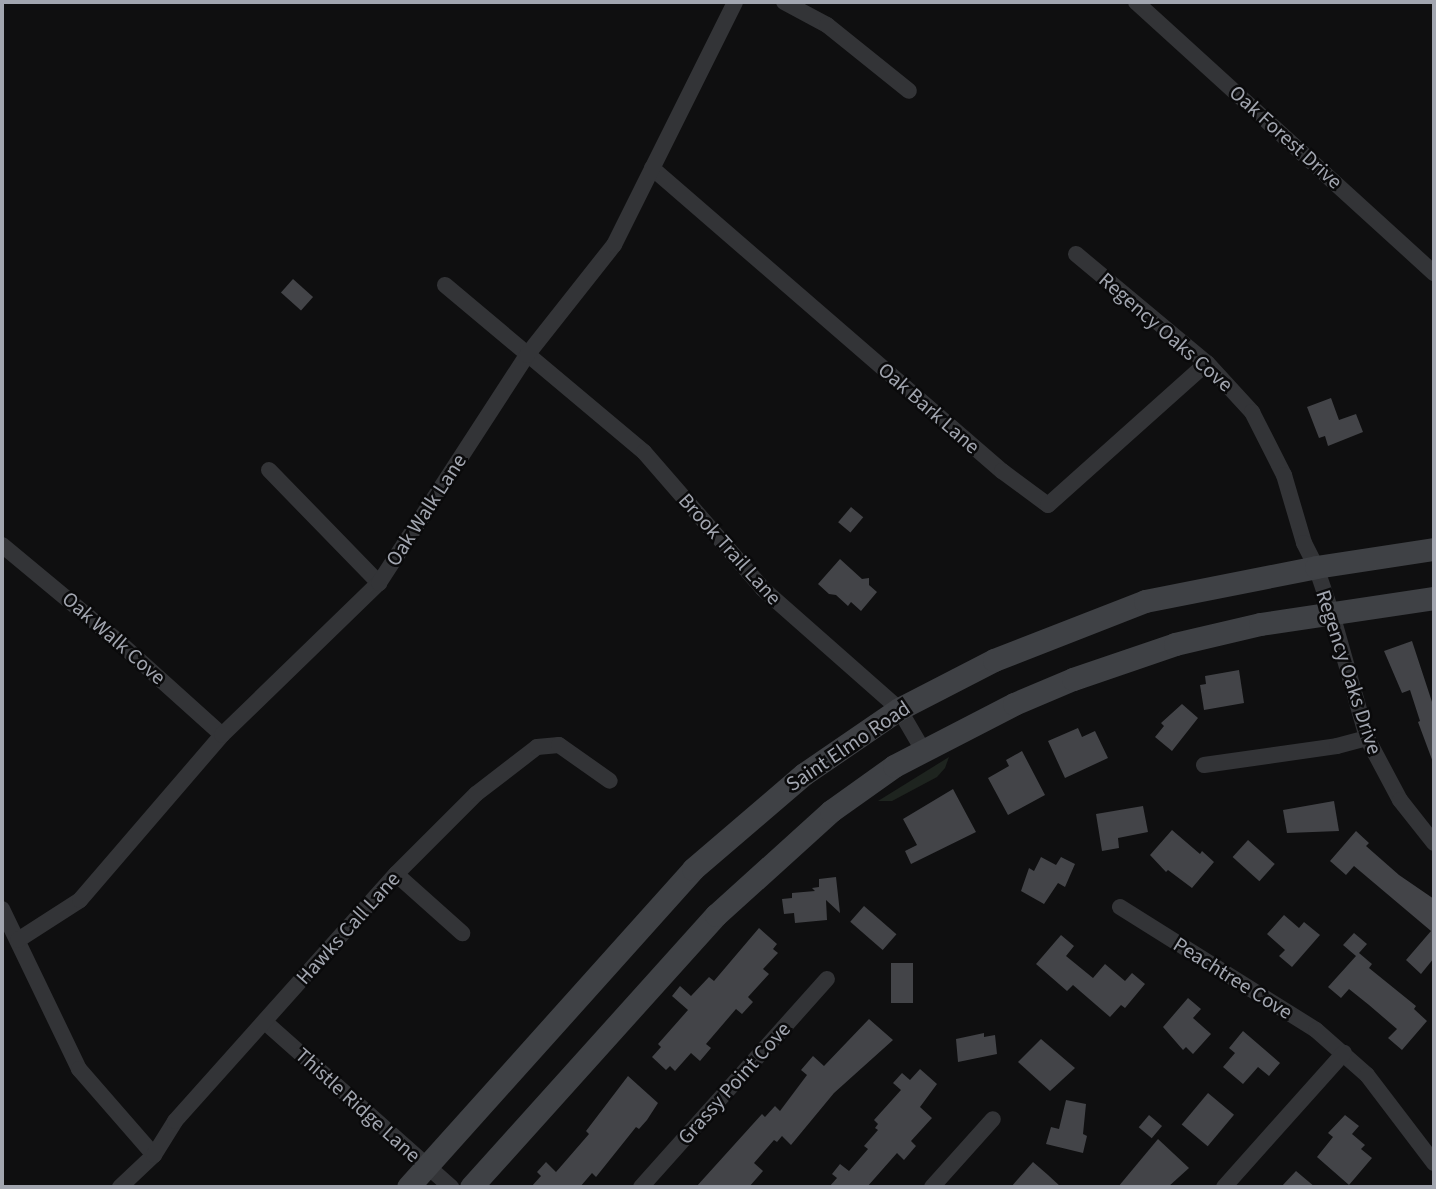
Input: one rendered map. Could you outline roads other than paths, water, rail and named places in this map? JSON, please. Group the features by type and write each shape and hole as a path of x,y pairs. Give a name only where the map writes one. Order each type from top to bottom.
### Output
{"main road":[{"name":"Saint Elmo Road","path":"408,1187 693,869 784,789 899,709 1006,654 1145,601 1316,567 1434,549"},
{"name":"Saint Elmo Road","path":"471,1187 687,945 757,874 849,796 923,750 1014,704 1073,679 1162,649 1259,624 1434,598"}],"street":[{"name":"Oak Walk Lane","path":"18,940 80,900 222,735 379,583 527,355 614,245 734,2"},
{"path":"784,2 827,25 909,92"},
{"name":"Oak Forest Drive","path":"1136,2 1434,273"},
{"name":"Oak Bark Lane","path":"652,168 1002,471 1048,505 1207,363"},
{"name":"Regency Oaks Cove","path":"1076,254 1207,363 1252,412 1274,450 1290,492 1304,543 1316,567"},
{"name":"Brook Trail Lane","path":"445,285 644,452 763,589 899,709 923,750"},
{"path":"269,470 379,583"},
{"name":"Oak Walk Cove","path":"2,545 110,634 222,735"},
{"name":"Regency Oaks Drive","path":"1316,567 1367,738 1399,800 1434,843"},
{"path":"1204,765 1337,746 1367,738"},
{"name":"Hawks Call Lane","path":"120,1187 154,1155 175,1121 396,874 476,794 537,747 559,745 610,781"},
{"path":"396,874 462,933"},
{"name":"Peachtree Cove","path":"1120,907 1295,1016 1344,1053 1367,1074 1434,1163"},
{"path":"2,909 79,1069 154,1155"},
{"name":"Grassy Point Cove","path":"641,1187 827,979"},
{"name":"Thistle Ridge Lane","path":"265,1022 451,1187"},
{"path":"1224,1187 1344,1053"},
{"path":"932,1187 993,1119"}]}
